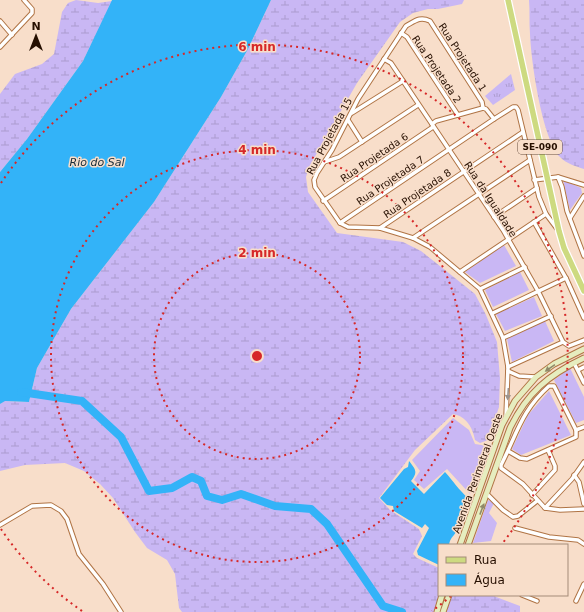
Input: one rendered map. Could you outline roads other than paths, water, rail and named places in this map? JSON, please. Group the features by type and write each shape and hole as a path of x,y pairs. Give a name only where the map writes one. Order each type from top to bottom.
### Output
{"main road":[{"name":"SE-090","path":"508,0 558,230 564,248 584,291"},
{"name":"Avenida Perimetral Oeste","path":"460,544 506,416 515,401 536,377 554,364 584,349"},
{"name":"Avenida Perimetral Oeste","path":"468,544 516,415 528,398 541,384 559,371 584,358"},
{"path":"437,612 442,596"},
{"path":"443,612 449,596"}],"street":[{"path":"0,47 33,11 26,1"},
{"name":"Rua Projetada 15","path":"340,223 315,187 314,180 348,120 358,99 401,33 406,26 418,19 424,18"},
{"name":"Rua Projetada 1","path":"424,18 430,21 482,102 483,108"},
{"path":"0,21 12,35"},
{"name":"Rua Projetada 2","path":"401,33 407,37 458,115"},
{"name":"Rua da Igualdade","path":"384,59 391,63 509,239 538,291 563,342 566,346 569,346 584,340"},
{"path":"351,113 403,81"},
{"path":"324,162 339,157 418,105"},
{"path":"433,126 436,121 483,108 486,109 494,119"},
{"name":"Rua Projetada 7","path":"340,223 494,119 513,108 518,110 523,132"},
{"path":"348,120 362,142"},
{"name":"Rua Projetada 6","path":"323,200 433,126"},
{"path":"523,132 534,180 546,214 558,230"},
{"name":"Rua Projetada 8","path":"380,228 523,132"},
{"path":"413,238 530,160"},
{"path":"534,180 546,177 558,177 584,185"},
{"path":"558,177 570,218 583,249 584,256"},
{"path":"494,217 537,188"},
{"path":"570,218 584,196"},
{"path":"460,272 546,214"},
{"path":"534,222 566,278 584,318"},
{"path":"340,223 348,227 380,228 413,238 430,247 480,289 493,313 503,338 508,369 506,416"},
{"path":"480,289 525,267"},
{"path":"493,313 566,278"},
{"path":"503,338 551,316"},
{"path":"508,369 563,342"},
{"path":"574,363 584,383"},
{"path":"578,370 584,367"},
{"path":"508,369 519,376 536,377"},
{"path":"508,451 523,459 548,450 576,437 576,430 554,386 549,386 527,409 501,465 502,468 523,484 536,501 545,508 560,510 584,509"},
{"path":"576,430 584,427"},
{"path":"532,495 555,470 555,466 548,450"},
{"path":"545,508 584,462"},
{"path":"574,475 579,482 584,504"},
{"path":"487,494 512,517 518,516 536,501"},
{"path":"0,525 32,506 41,504 51,505 61,511 67,518 79,554 103,584 121,612"},
{"path":"515,528 549,537 578,540 584,544"},
{"path":"568,544 570,539"},
{"path":"576,601 584,584"},
{"path":"524,596 537,601"}],"water":[{"name":"Rio do Sal","path":"112,0 271,0 248,49 221,97 154,202 71,309 37,368 29,402 5,401 0,404 0,172 27,139 83,61"},
{"path":"409,461 415,471 415,475 411,481 424,494 445,472 468,498 460,524 449,544 438,544 438,565 418,555 417,551 429,528 425,524 422,528 394,511 393,506 387,505 380,498 404,469 408,467"}],"waterway":[{"path":"21,392 82,401 121,437 149,491 172,488 192,477 201,481 207,496 222,500 241,494 275,506 311,509 327,524 383,606 402,612"}]}
